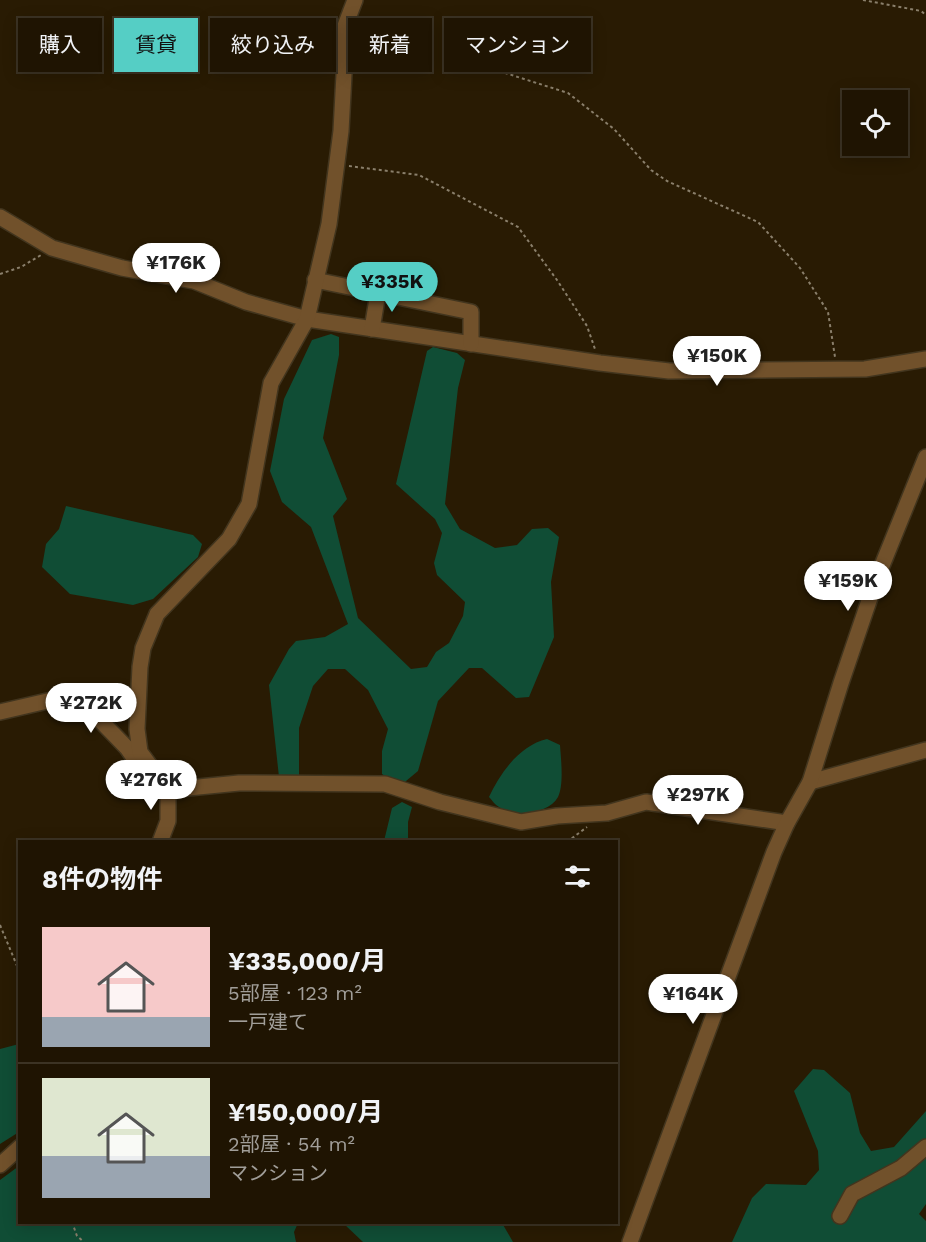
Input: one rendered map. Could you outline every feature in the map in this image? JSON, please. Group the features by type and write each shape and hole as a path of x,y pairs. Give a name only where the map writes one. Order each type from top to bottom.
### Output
{"street":[{"path":"161,840 168,820 168,790 140,752 137,729 143,648 157,614 229,539 249,504 271,383 307,319 329,224 337,164 344,74 340,49 345,26 355,0"},
{"path":"0,217 52,248 122,268 194,281 246,302 307,319 372,329 669,371 865,369 926,359"},
{"path":"315,280 471,312 471,344"},
{"path":"372,329 378,293"},
{"path":"630,1242 774,852 810,782 875,584 926,457"},
{"path":"0,712 69,696 94,714 127,748 138,765 168,790 238,783 385,784 440,802 521,822 557,816 607,813 646,802 787,823"},
{"path":"810,782 926,750"},
{"path":"840,1216 852,1194 901,1168 926,1147"},
{"path":"0,1165 18,1149"}],"path":[{"path":"863,0 921,11 926,15"},
{"path":"505,72 568,93 614,129 651,170 667,181 758,222 800,268 828,312 837,369"},
{"path":"337,164 419,175 518,227 557,280 586,326 600,363"},
{"path":"0,274 21,267 52,248"},
{"path":"0,925 18,968"},
{"path":"73,1224 77,1236 84,1242"}],"green space":[{"path":"331,334 339,337 339,355 323,438 347,499 333,516 358,618 411,669 427,667 436,652 449,643 463,616 465,602 437,575 434,563 442,533 435,519 396,484 427,351 433,347 457,353 465,360 458,388 445,504 460,529 495,548 517,545 532,529 548,528 559,537 551,582 554,637 529,697 516,698 482,668 469,668 438,701 418,771 400,786 382,774 382,751 388,729 368,690 345,669 328,669 313,686 299,728 299,775 291,784 279,777 269,685 296,641 325,637 348,624 311,527 282,502 270,471 284,399 312,340"},
{"path":"66,506 193,535 202,544 198,557 153,599 133,605 70,594 42,567 46,544 59,529"},
{"path":"547,739 560,745 562,779 558,797 547,807 531,813 513,812 498,806 489,797 505,770 528,747"},
{"path":"402,802 412,807 408,822 408,840 384,840 392,808"},
{"path":"18,1044 18,1133 0,1144 0,1049"},
{"path":"813,1069 824,1070 850,1093 860,1133 871,1151 894,1147 926,1111 926,1204 919,1214 926,1221 926,1242 732,1242 752,1198 766,1184 806,1185 819,1170 818,1151 794,1091"},
{"path":"18,1167 18,1224 298,1224 294,1232 296,1242 0,1242 0,1180"},
{"path":"344,1224 503,1224 513,1242 363,1242"}]}
